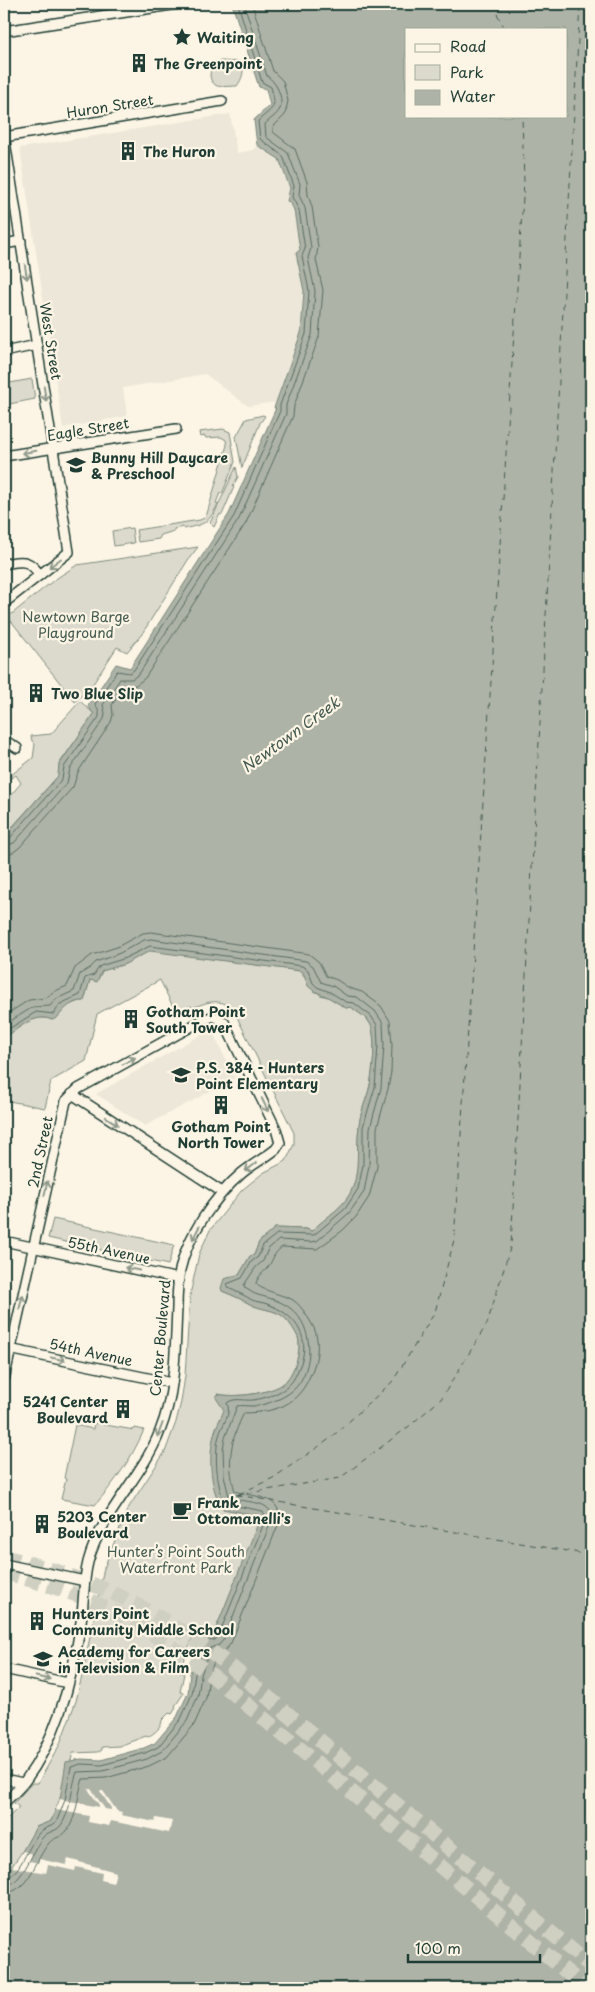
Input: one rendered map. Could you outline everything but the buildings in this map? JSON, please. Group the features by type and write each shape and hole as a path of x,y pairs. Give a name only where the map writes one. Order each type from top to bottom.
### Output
{"street":[{"path":"4,31 178,4"},
{"name":"Huron Street","path":"4,137 222,101"},
{"name":"West Street","path":"4,137 69,552 40,575"},
{"path":"4,244 21,241"},
{"path":"4,352 37,345"},
{"name":"Eagle Street","path":"4,456 176,429"},
{"path":"4,564 26,562 31,564 40,575 4,602"},
{"path":"4,740 18,748"},
{"name":"Center Boulevard","path":"4,1803 24,1783 38,1762 50,1738 68,1683 81,1622 90,1554 105,1523 154,1446 165,1418 172,1383 180,1269 204,1218 222,1192 280,1144 276,1129 224,1022 214,1016 202,1020 72,1094"},
{"path":"72,1094 222,1192"},
{"name":"2nd Street","path":"4,1380 7,1349 33,1248 65,1102 72,1094"},
{"name":"55th Avenue","path":"4,1241 179,1280"},
{"name":"54th Avenue","path":"7,1349 172,1383"},
{"path":"4,1564 85,1581"},
{"path":"4,1669 68,1683"},
{"path":"4,1779 24,1783"}],"shaded area":[{"path":"230,114 237,153 253,150 257,145 279,159 290,188 286,198 294,210 300,250 296,253 304,291 301,333 276,402 248,406 205,374 123,388 127,416 63,428 20,148"},
{"name":"P.S. 384 - Hunters Point Elementary","path":"211,1029 235,1078 145,1126 96,1094"}],"green space":[{"path":"221,61 240,62 242,65 243,74 237,86 217,86 211,80 210,72"},
{"path":"32,379 35,399 4,405 4,384"},
{"path":"265,416 260,423 242,468 236,437 246,419"},
{"path":"223,429 230,432 235,462 222,494 220,493 216,503 218,504 208,520 202,524 184,529 183,527 174,529 174,531 161,535 159,539 138,542 136,530 200,520 206,517 227,445 226,440 221,437 200,437 199,432"},
{"path":"236,467 238,477 222,515 220,514 214,527 210,523"},
{"path":"132,528 134,543 114,546 112,531"},
{"name":"Newtown Barge Playground","path":"198,547 142,634 127,652 117,647 91,687 75,702 8,617 54,580 77,565"},
{"path":"80,701 94,714 59,764 58,776 4,836 4,803 21,783 16,775 11,778 11,775 33,758 35,744 31,736 51,734"},
{"name":"Hunter’s Point South Waterfront Park","path":"149,950 300,971 320,995 328,997 346,1008 351,1007 366,1019 372,1028 374,1056 370,1085 362,1111 358,1134 357,1172 350,1194 335,1211 312,1231 306,1229 275,1228 259,1242 254,1255 250,1256 239,1275 222,1291 254,1306 273,1311 285,1318 298,1337 299,1349 291,1374 278,1387 252,1394 233,1396 218,1394 225,1410 216,1429 213,1443 212,1463 216,1493 224,1509 262,1516 213,1636 196,1629 179,1671 184,1674 180,1692 184,1693 172,1714 169,1713 162,1720 161,1725 155,1732 148,1737 146,1736 119,1746 102,1747 102,1750 98,1752 73,1753 60,1799 51,1821 36,1827 23,1851 4,1876 4,1822 19,1807 14,1803 32,1783 38,1783 59,1746 76,1701 104,1568 127,1510 165,1452 176,1422 185,1376 190,1295 199,1254 210,1230 242,1190 263,1173 286,1161 294,1144 294,1133 233,1009 223,1003 214,1002 193,1008 191,1006 176,1013 160,980 97,1014 86,1061 51,1081 45,1108 4,1100 4,1038 33,1020 46,1018 52,1020 60,1014 62,1008 79,1001 84,1001 90,980 98,978 102,971 125,964"},
{"path":"53,1219 174,1245 168,1265 48,1238"},
{"path":"94,1423 144,1430 122,1469 95,1505 61,1499 75,1425 93,1429"}],"water":[{"name":"Newtown Creek","path":"232,4 591,4 591,1988 4,1988 4,1876 16,1862 36,1827 51,1821 60,1799 66,1762 81,1759 101,1760 155,1743 177,1717 188,1693 190,1673 204,1632 213,1636 261,1516 223,1509 215,1493 211,1474 211,1453 215,1432 224,1410 216,1398 218,1394 233,1396 252,1394 278,1387 291,1374 299,1349 298,1337 285,1318 273,1311 254,1306 222,1291 221,1288 224,1279 239,1275 250,1256 254,1255 259,1242 275,1228 306,1229 312,1231 346,1200 355,1179 360,1121 369,1090 372,1071 374,1042 369,1022 351,1007 346,1008 314,991 308,986 303,972 150,951 125,964 102,971 97,982 90,980 84,1001 75,1002 57,1018 52,1020 39,1018 33,1020 4,1038 4,837 58,776 59,765 94,714 88,706 116,664 130,668 229,514 276,408 274,408 301,333 304,291 296,253 300,250 294,210 290,202 287,201 290,188 279,159 257,145 254,120 270,105 266,89 259,87"}],"pier":[{"path":"88,1789 91,1789 105,1809 111,1810 111,1808 100,1791 103,1791 117,1811 122,1812 121,1815 155,1822 156,1818 172,1821 169,1833 111,1821 109,1826 88,1822 89,1816 56,1810 60,1799 99,1807"},
{"path":"23,1851 32,1854 30,1861 38,1863 39,1859 66,1865 68,1859 116,1872 113,1883 101,1880 102,1873 76,1867 75,1871 48,1865 46,1873 12,1867"}],"ferry route":[{"path":"492,4 504,28"},
{"path":"236,1495 340,1478 408,1427 441,1399 487,1324 511,1245 580,4"},
{"path":"239,1494 273,1478 331,1438 393,1381 435,1312 454,1240 524,182 522,118"},
{"path":"237,1495 591,1555"}],"tunnel":[{"path":"4,1557 67,1575 123,1598 176,1627 202,1645 229,1665 591,1966"},
{"path":"4,1572 64,1590 118,1614 151,1633 199,1666 586,1988"}],"place":[{"name":"Waiting","path":"182,37"},
{"name":"The Greenpoint","path":"139,63"},
{"name":"The Huron","path":"128,151"},
{"name":"Bunny Hill Daycare & Preschool","path":"76,465"},
{"name":"Two Blue Slip","path":"36,693"},
{"name":"Gotham Point South Tower","path":"131,1019"},
{"name":"P.S. 384 - Hunters Point Elementary","path":"181,1075"},
{"name":"Gotham Point North Tower","path":"221,1105"},
{"name":"5241 Center Boulevard","path":"123,1409"},
{"name":"Frank Ottomanelli's","path":"182,1510"},
{"name":"5203 Center Boulevard","path":"42,1524"},
{"name":"Hunters Point Community Middle School","path":"37,1621"},
{"name":"Academy for Careers in Television & Film","path":"43,1659"}]}
